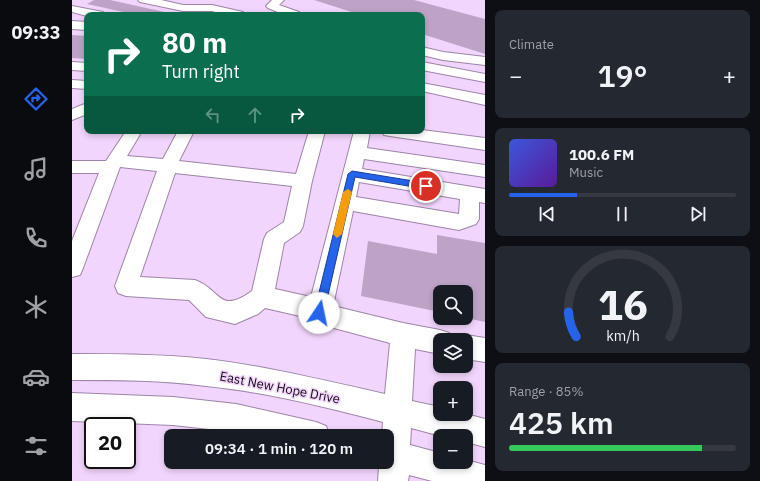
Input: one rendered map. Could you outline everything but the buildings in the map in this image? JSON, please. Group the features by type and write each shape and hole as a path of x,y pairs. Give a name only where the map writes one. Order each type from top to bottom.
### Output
{"street":[{"path":"144,0 183,8 197,7 233,12"},
{"path":"191,12 207,0"},
{"path":"278,0 272,6 286,12"},
{"path":"72,9 86,12"},
{"path":"72,25 84,26"},
{"path":"425,52 442,56 485,61"},
{"path":"438,70 442,56"},
{"path":"72,66 84,67"},
{"path":"425,67 485,78"},
{"path":"72,84 84,85"},
{"path":"425,88 485,100"},
{"path":"72,115 84,109"},
{"path":"72,268 112,164 132,134"},
{"path":"184,134 168,166 126,286 195,290 214,309 235,313 250,306 262,297 274,239 293,226 316,134"},
{"path":"361,134 319,313 403,335 433,341"},
{"path":"412,134 485,144"},
{"path":"357,152 485,170"},
{"path":"72,167 112,164 168,166 304,181"},
{"path":"346,202 459,222 468,219 478,195 352,174"},
{"path":"262,297 319,309"},
{"path":"394,446 403,335"},
{"path":"473,348 485,350"},
{"name":"East New Hope Drive","path":"72,367 121,366 204,373 250,379 398,411 485,433"},
{"path":"72,407 173,411 236,418 285,429"},
{"path":"394,464 485,480"}],"slow traffic":[{"path":"337,234 348,192"}],"route":[{"path":"319,313 352,174 426,186"}]}
